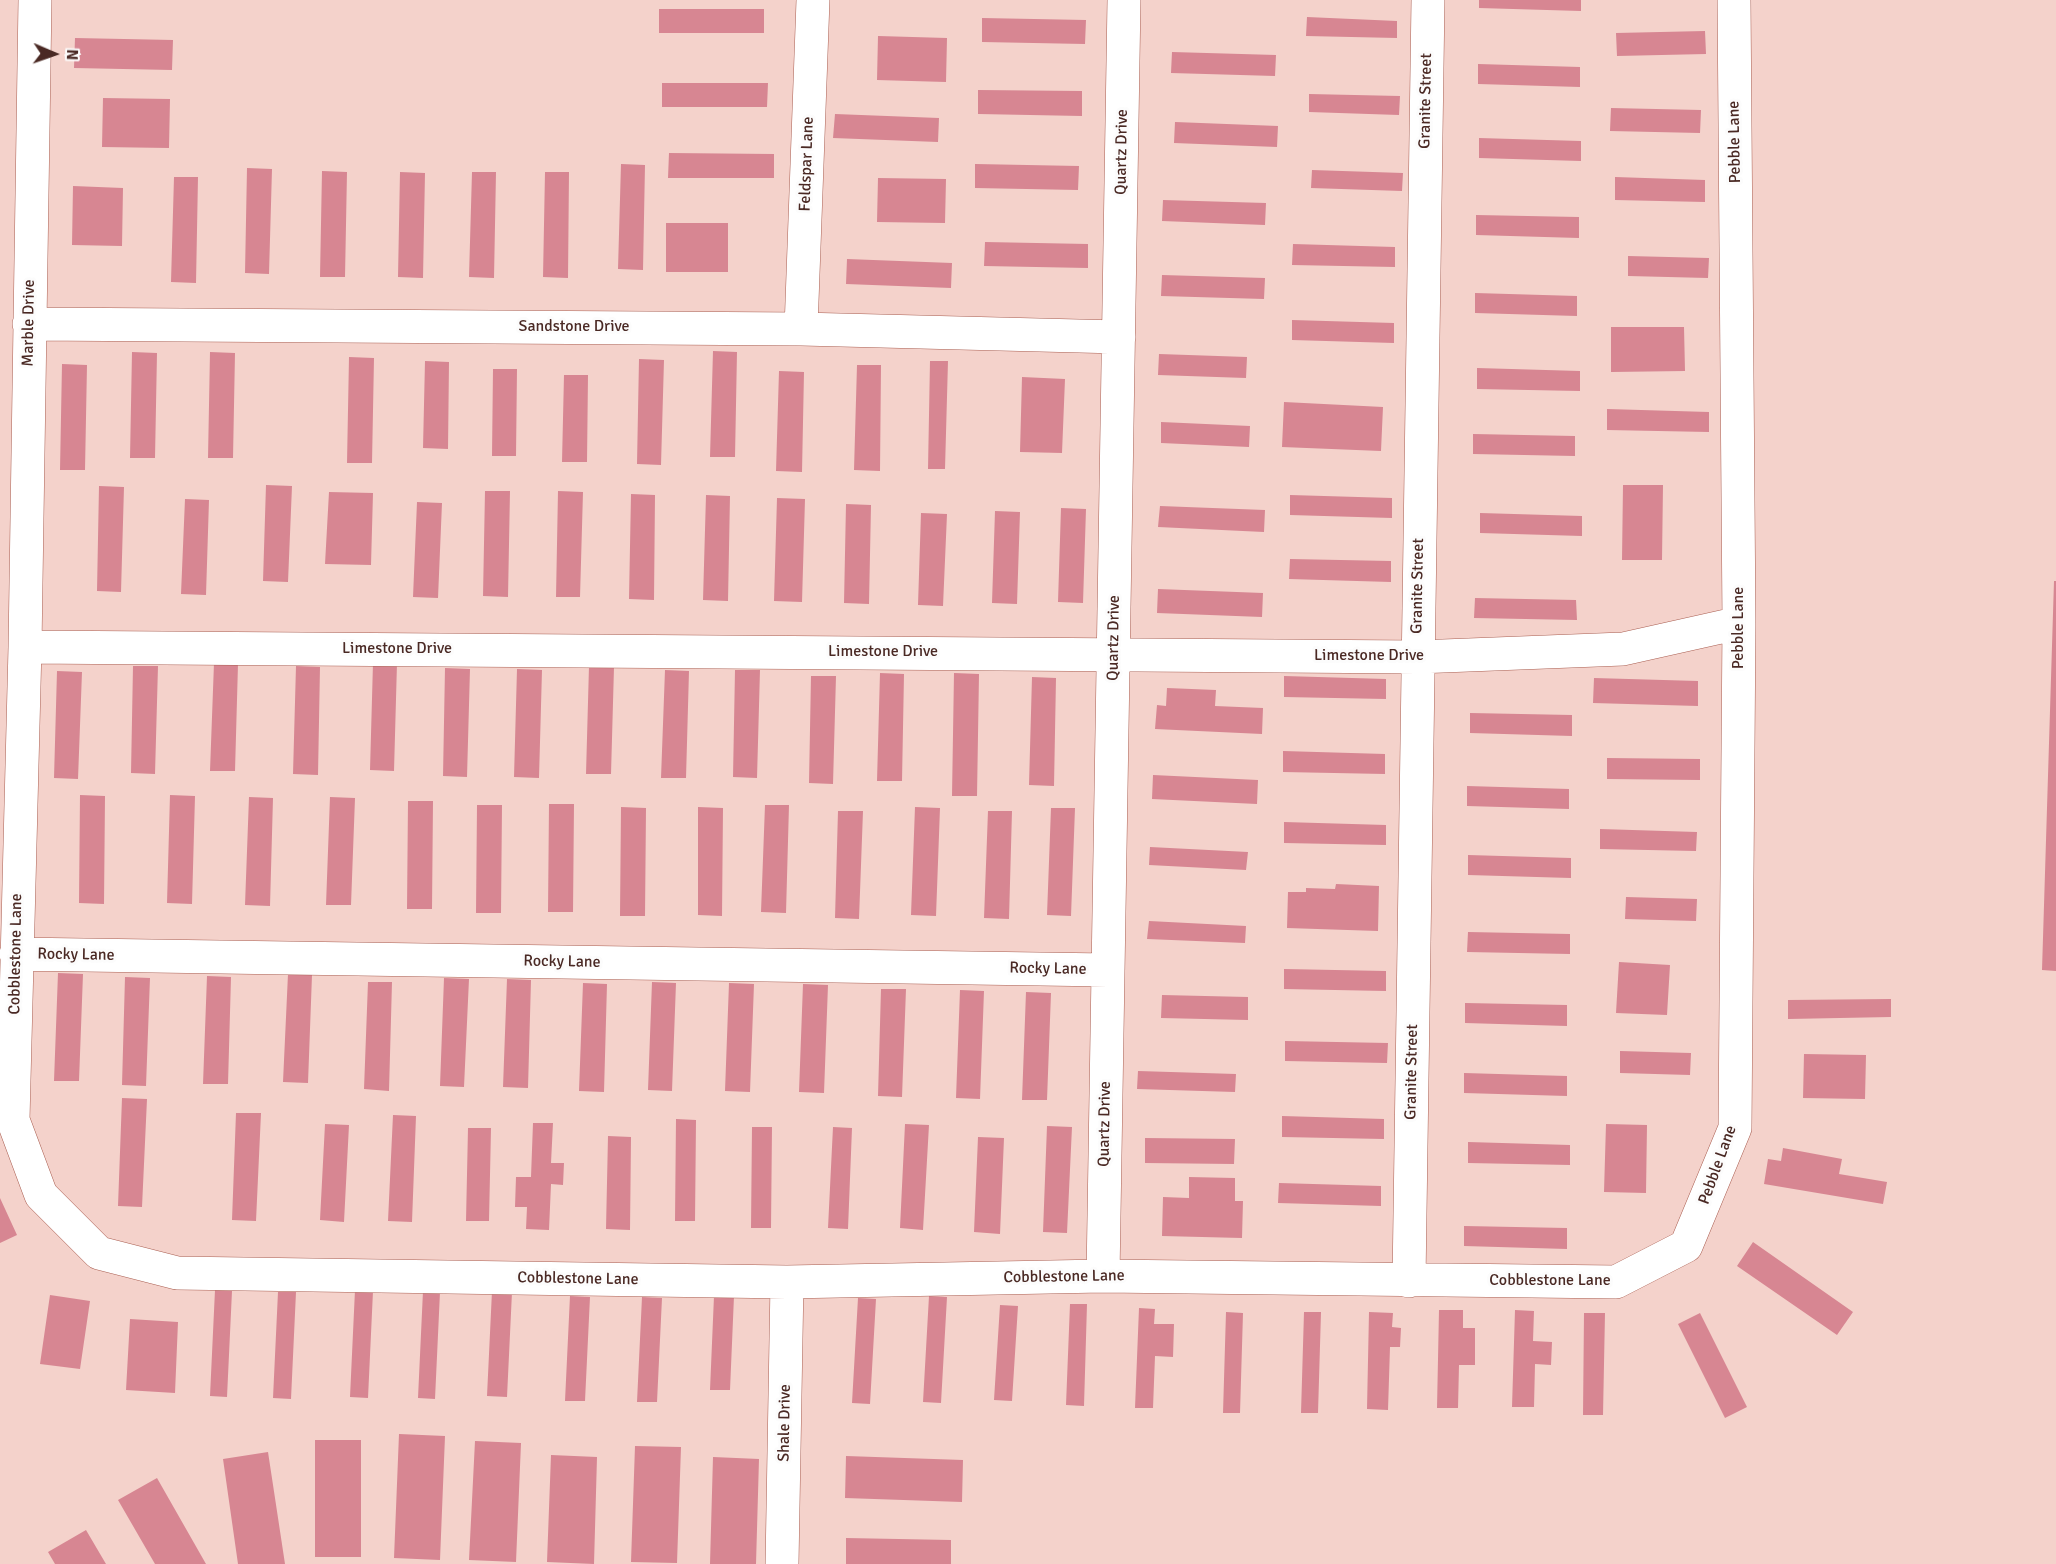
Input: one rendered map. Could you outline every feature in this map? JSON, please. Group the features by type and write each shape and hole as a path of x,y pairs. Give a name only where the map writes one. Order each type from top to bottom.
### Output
{"street":[{"name":"Marble Drive","path":"25,646 28,324 35,0"},
{"name":"Feldspar Lane","path":"801,329 813,0"},
{"name":"Quartz Drive","path":"1103,1276 1124,0"},
{"name":"Granite Street","path":"1409,1281 1428,0"},
{"name":"Pebble Lane","path":"1686,1246 1735,1128 1739,623 1734,0"},
{"name":"Sandstone Drive","path":"28,324 801,329 1119,336"},
{"name":"Limestone Drive","path":"25,646 1417,657 1623,649 1739,623"},
{"name":"Cobblestone Lane","path":"25,646 12,1120 41,1195 99,1252 177,1273 787,1282 1103,1276 1617,1282 1686,1246"},
{"name":"Rocky Lane","path":"16,954 1108,970"},
{"name":"Shale Drive","path":"782,1564 787,1282"}],"building":[{"path":"1479,0 1581,0 1581,11 1479,8"},
{"path":"659,9 764,9 764,33 659,33"},
{"path":"1307,17 1397,21 1397,38 1306,36"},
{"path":"982,18 1086,20 1085,44 982,42"},
{"path":"1705,31 1706,54 1617,56 1616,33"},
{"path":"878,36 947,38 946,82 877,80"},
{"path":"75,38 173,40 172,70 74,68"},
{"path":"1172,52 1276,55 1275,76 1171,73"},
{"path":"1478,64 1580,67 1580,87 1478,84"},
{"path":"662,83 768,83 767,107 662,107"},
{"path":"978,90 1082,91 1082,116 978,114"},
{"path":"1309,94 1400,96 1399,115 1309,112"},
{"path":"103,98 170,99 169,148 102,147"},
{"path":"1611,108 1701,110 1700,133 1610,131"},
{"path":"835,114 939,118 938,142 833,138"},
{"path":"1175,122 1278,126 1277,147 1174,143"},
{"path":"1479,138 1581,141 1581,161 1479,158"},
{"path":"669,153 774,154 774,178 668,178"},
{"path":"621,164 645,165 643,270 618,269"},
{"path":"975,164 1079,166 1078,190 975,188"},
{"path":"247,168 272,169 269,274 245,273"},
{"path":"1312,170 1403,173 1402,191 1311,188"},
{"path":"322,171 347,172 345,277 320,277"},
{"path":"400,172 425,173 423,278 398,277"},
{"path":"472,172 496,172 494,278 469,277"},
{"path":"545,172 569,172 568,278 543,277"},
{"path":"174,177 198,177 196,283 171,282"},
{"path":"1615,177 1705,180 1705,202 1615,200"},
{"path":"878,178 946,179 945,223 877,222"},
{"path":"73,186 123,188 122,246 72,245"},
{"path":"1163,200 1266,203 1265,225 1162,221"},
{"path":"1476,215 1579,217 1579,238 1476,235"},
{"path":"666,223 728,223 728,272 666,272"},
{"path":"985,242 1088,244 1088,268 984,266"},
{"path":"1293,244 1395,247 1395,267 1292,265"},
{"path":"1628,256 1709,258 1708,278 1628,276"},
{"path":"847,259 952,263 951,288 846,284"},
{"path":"1162,275 1265,278 1264,299 1161,296"},
{"path":"1475,293 1577,296 1577,316 1475,313"},
{"path":"1292,320 1394,323 1394,343 1292,340"},
{"path":"1611,327 1684,327 1685,371 1611,372"},
{"path":"713,351 737,352 735,457 710,457"},
{"path":"132,352 157,353 155,458 130,458"},
{"path":"210,352 235,353 233,458 208,458"},
{"path":"1159,354 1247,357 1246,378 1158,375"},
{"path":"349,357 374,358 372,463 347,463"},
{"path":"639,359 664,360 661,465 637,464"},
{"path":"425,361 449,362 448,449 423,448"},
{"path":"930,361 948,361 945,469 928,469"},
{"path":"62,364 87,365 85,470 60,470"},
{"path":"857,365 881,365 880,471 854,470"},
{"path":"1477,368 1580,371 1580,391 1477,389"},
{"path":"493,369 517,369 516,456 492,456"},
{"path":"779,371 804,372 802,472 776,471"},
{"path":"564,375 588,375 587,462 562,462"},
{"path":"1022,377 1065,379 1062,453 1020,452"},
{"path":"1284,402 1383,407 1381,451 1282,447"},
{"path":"1607,409 1709,412 1709,432 1607,430"},
{"path":"1161,422 1250,426 1249,447 1161,443"},
{"path":"1473,434 1575,436 1575,456 1473,454"},
{"path":"266,485 292,486 288,582 263,581"},
{"path":"1623,485 1663,485 1662,560 1622,560"},
{"path":"99,486 124,487 121,592 97,591"},
{"path":"485,491 510,491 508,597 483,596"},
{"path":"558,491 583,492 580,597 556,597"},
{"path":"329,492 373,493 371,565 325,564"},
{"path":"631,494 655,495 654,600 629,599"},
{"path":"706,495 730,496 728,601 703,600"},
{"path":"1290,495 1392,498 1392,518 1290,515"},
{"path":"777,498 805,499 802,602 774,601"},
{"path":"185,499 209,500 206,595 181,594"},
{"path":"417,502 442,503 438,598 413,597"},
{"path":"846,504 871,505 869,604 844,603"},
{"path":"1160,506 1265,510 1264,532 1158,527"},
{"path":"1061,508 1086,509 1083,603 1058,602"},
{"path":"995,511 1020,512 1017,604 992,603"},
{"path":"921,513 947,514 943,606 918,605"},
{"path":"1480,513 1582,516 1582,536 1480,533"},
{"path":"1290,559 1391,561 1391,582 1289,579"},
{"path":"2054,581 2056,581 2056,971 2042,970"},
{"path":"1158,589 1263,593 1262,617 1157,613"},
{"path":"1475,598 1576,600 1577,620 1474,618"},
{"path":"214,663 238,664 235,771 210,771"},
{"path":"373,663 397,663 394,771 370,770"},
{"path":"133,666 158,666 155,774 131,773"},
{"path":"296,666 320,667 318,775 293,774"},
{"path":"589,666 614,667 611,774 586,774"},
{"path":"445,668 470,669 467,777 443,776"},
{"path":"517,669 542,670 539,778 514,777"},
{"path":"665,670 689,671 686,778 661,778"},
{"path":"735,670 760,670 757,778 733,777"},
{"path":"57,671 82,672 78,779 54,778"},
{"path":"880,673 904,674 902,781 877,781"},
{"path":"954,673 979,674 977,796 952,796"},
{"path":"811,676 836,676 833,784 809,783"},
{"path":"1284,676 1386,679 1386,699 1284,697"},
{"path":"1032,677 1056,678 1054,786 1029,785"},
{"path":"1594,678 1698,681 1698,706 1593,703"},
{"path":"1167,688 1216,690 1215,706 1263,708 1262,734 1155,729 1157,705 1166,706"},
{"path":"1470,713 1572,715 1572,736 1470,733"},
{"path":"1283,751 1385,754 1385,774 1283,772"},
{"path":"1607,758 1700,759 1700,780 1607,779"},
{"path":"1153,775 1258,780 1257,804 1152,799"},
{"path":"1467,786 1569,789 1569,809 1467,806"},
{"path":"80,795 105,796 104,904 79,903"},
{"path":"170,795 195,796 192,904 167,903"},
{"path":"249,797 273,798 270,906 245,905"},
{"path":"330,797 355,798 351,905 326,905"},
{"path":"408,801 433,801 432,909 407,909"},
{"path":"549,804 574,804 573,912 548,912"},
{"path":"477,805 502,805 501,913 476,913"},
{"path":"765,805 789,805 786,913 761,912"},
{"path":"621,807 646,808 645,916 620,916"},
{"path":"698,807 723,808 722,916 698,915"},
{"path":"915,807 940,808 936,916 911,915"},
{"path":"1051,808 1075,808 1071,916 1047,915"},
{"path":"838,811 863,811 859,919 835,918"},
{"path":"988,811 1012,811 1009,919 984,918"},
{"path":"1284,822 1386,825 1386,845 1284,843"},
{"path":"1600,829 1697,832 1696,851 1600,849"},
{"path":"1150,847 1248,852 1246,870 1149,865"},
{"path":"1468,855 1571,858 1571,878 1468,875"},
{"path":"1336,884 1379,886 1378,931 1287,928 1288,892 1306,892 1306,888 1335,889"},
{"path":"1626,897 1697,899 1696,921 1625,919"},
{"path":"1149,921 1246,926 1245,943 1147,939"},
{"path":"1468,932 1570,934 1570,954 1467,952"},
{"path":"1619,962 1670,965 1667,1015 1616,1013"},
{"path":"1284,969 1386,971 1386,991 1284,989"},
{"path":"58,973 83,974 79,1081 54,1081"},
{"path":"288,974 312,975 308,1083 283,1082"},
{"path":"207,976 231,977 228,1084 203,1084"},
{"path":"125,977 150,978 146,1086 122,1085"},
{"path":"444,978 469,979 464,1087 440,1086"},
{"path":"507,979 531,980 528,1088 503,1087"},
{"path":"368,982 392,982 389,1091 364,1089"},
{"path":"652,982 676,983 672,1091 648,1090"},
{"path":"583,983 607,984 604,1092 579,1091"},
{"path":"729,983 754,984 750,1092 725,1091"},
{"path":"803,984 828,985 824,1093 799,1092"},
{"path":"881,989 906,989 902,1097 878,1096"},
{"path":"960,990 984,991 980,1099 956,1098"},
{"path":"1026,992 1051,993 1047,1100 1022,1100"},
{"path":"1162,995 1248,997 1248,1020 1161,1018"},
{"path":"1891,999 1891,1017 1788,1019 1788,1000"},
{"path":"1465,1003 1567,1005 1567,1026 1465,1023"},
{"path":"1285,1041 1388,1043 1387,1063 1285,1061"},
{"path":"1620,1051 1691,1053 1690,1075 1620,1073"},
{"path":"1804,1054 1866,1055 1865,1099 1803,1098"},
{"path":"1138,1071 1236,1074 1235,1092 1137,1089"},
{"path":"1464,1073 1567,1076 1567,1096 1464,1093"},
{"path":"122,1098 147,1099 142,1207 118,1206"},
{"path":"236,1113 261,1113 256,1221 232,1220"},
{"path":"393,1115 416,1116 412,1222 388,1221"},
{"path":"1282,1116 1384,1119 1384,1139 1282,1137"},
{"path":"676,1119 696,1120 695,1221 675,1221"},
{"path":"533,1123 553,1123 551,1163 564,1163 563,1185 551,1184 549,1230 526,1229 527,1207 515,1207 516,1177 531,1177"},
{"path":"325,1124 349,1125 344,1222 320,1220"},
{"path":"905,1124 929,1125 923,1230 900,1228"},
{"path":"1606,1124 1647,1125 1646,1193 1604,1192"},
{"path":"1047,1126 1072,1127 1067,1233 1043,1232"},
{"path":"752,1127 772,1127 771,1228 751,1228"},
{"path":"833,1127 852,1128 848,1229 828,1228"},
{"path":"468,1128 491,1128 489,1221 466,1221"},
{"path":"608,1136 631,1137 630,1230 606,1229"},
{"path":"978,1137 1004,1138 1000,1234 974,1232"},
{"path":"1145,1138 1235,1139 1234,1164 1145,1163"},
{"path":"1468,1142 1570,1145 1570,1165 1468,1163"},
{"path":"1783,1148 1842,1159 1839,1174 1887,1182 1883,1204 1764,1184 1768,1159 1781,1161"},
{"path":"1189,1177 1235,1178 1235,1201 1243,1201 1242,1238 1162,1236 1163,1197 1189,1198"},
{"path":"1279,1183 1381,1186 1381,1206 1278,1203"},
{"path":"0,1198 17,1235 0,1243"},
{"path":"1464,1226 1567,1228 1567,1249 1464,1246"},
{"path":"1753,1242 1853,1312 1837,1335 1737,1266"},
{"path":"215,1290 232,1291 227,1397 210,1396"},
{"path":"355,1290 373,1291 368,1398 350,1397"},
{"path":"423,1291 440,1292 435,1399 418,1398"},
{"path":"492,1291 512,1292 507,1397 487,1396"},
{"path":"278,1292 296,1292 291,1399 273,1398"},
{"path":"50,1295 90,1301 80,1369 40,1364"},
{"path":"570,1296 590,1297 585,1401 565,1401"},
{"path":"714,1296 734,1296 730,1390 710,1390"},
{"path":"929,1296 947,1297 941,1403 923,1402"},
{"path":"642,1297 662,1298 657,1402 637,1402"},
{"path":"858,1298 876,1299 870,1404 852,1403"},
{"path":"1070,1304 1087,1304 1084,1406 1066,1405"},
{"path":"1000,1305 1018,1306 1012,1401 994,1400"},
{"path":"1139,1308 1155,1309 1154,1324 1174,1324 1173,1357 1155,1356 1153,1408 1135,1408"},
{"path":"1439,1310 1463,1310 1463,1328 1475,1328 1475,1365 1459,1365 1458,1408 1437,1408"},
{"path":"1515,1310 1534,1311 1533,1341 1552,1342 1551,1365 1535,1364 1534,1407 1512,1407"},
{"path":"1226,1312 1243,1313 1240,1413 1223,1413"},
{"path":"1304,1312 1321,1312 1318,1413 1301,1413"},
{"path":"1369,1312 1393,1313 1392,1327 1401,1328 1400,1347 1390,1347 1388,1410 1367,1409"},
{"path":"1584,1313 1605,1313 1603,1415 1583,1415"},
{"path":"1700,1313 1747,1407 1725,1418 1678,1324"},
{"path":"130,1319 178,1322 175,1393 126,1390"},
{"path":"399,1434 445,1436 440,1560 394,1558"},
{"path":"315,1440 361,1440 361,1557 315,1557"},
{"path":"475,1441 521,1443 516,1562 469,1560"},
{"path":"635,1446 681,1447 677,1563 631,1562"},
{"path":"268,1452 285,1564 238,1564 223,1459"},
{"path":"551,1455 597,1457 594,1564 547,1562"},
{"path":"846,1456 963,1460 962,1502 845,1498"},
{"path":"713,1457 759,1459 756,1564 710,1564"},
{"path":"157,1478 206,1564 155,1564 118,1500"},
{"path":"86,1530 106,1564 55,1564 48,1552"},
{"path":"846,1538 951,1540 951,1564 846,1564"}]}
